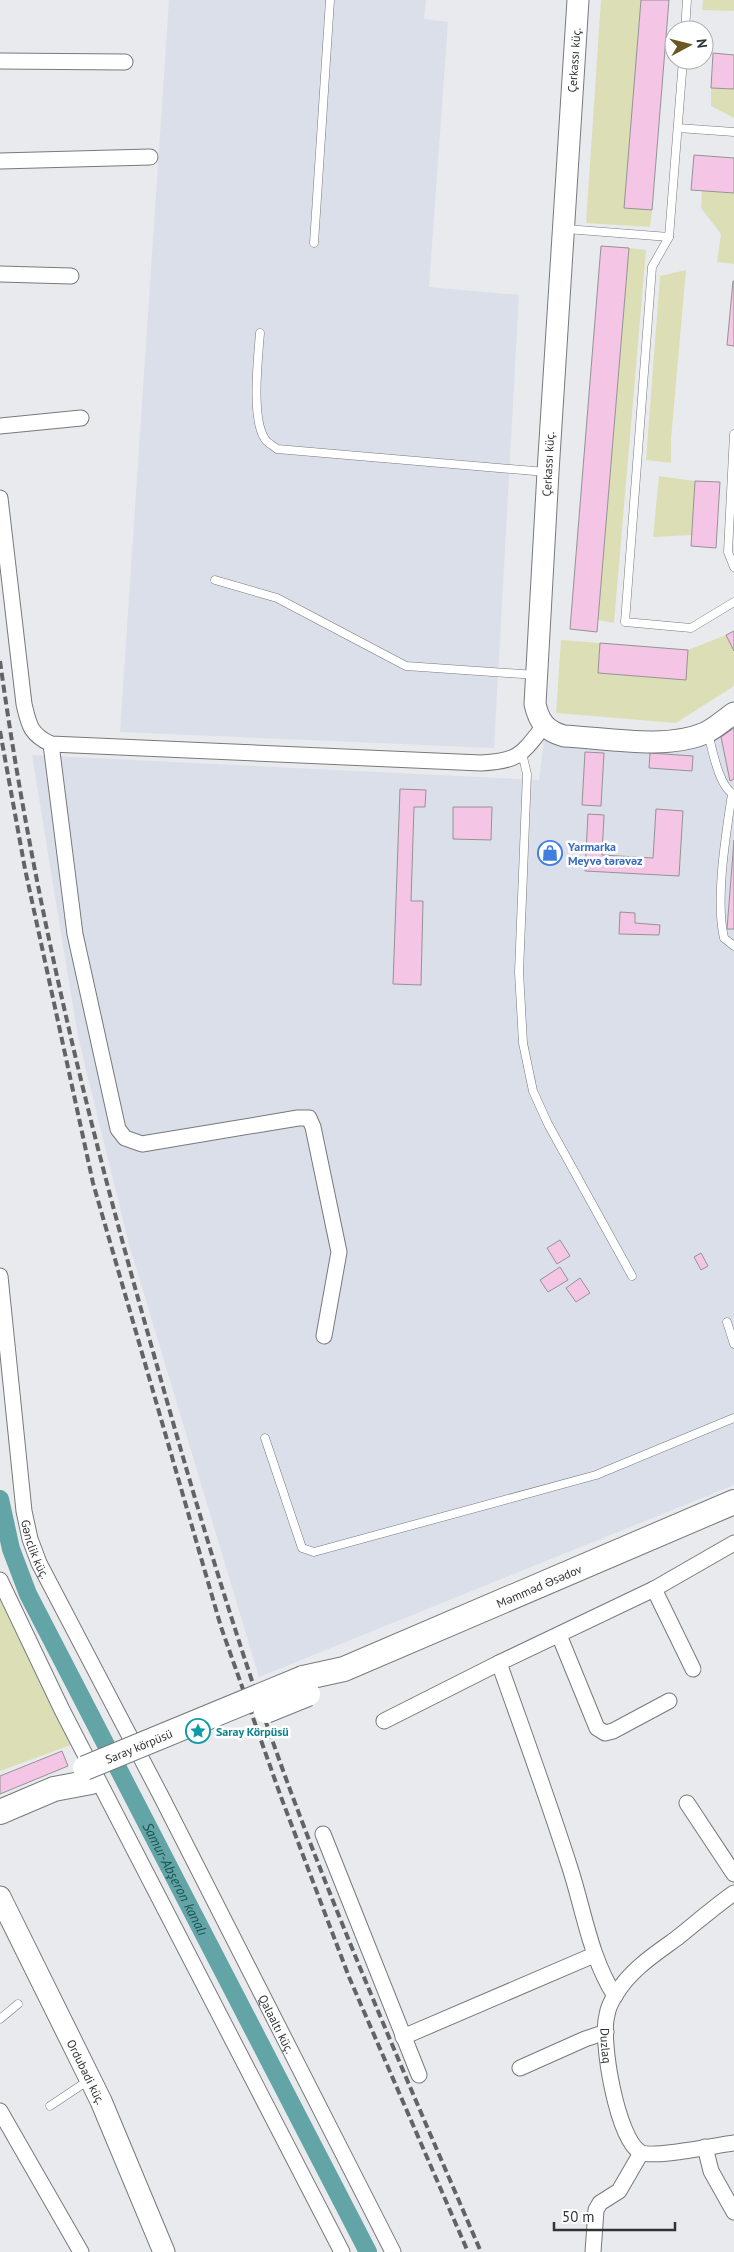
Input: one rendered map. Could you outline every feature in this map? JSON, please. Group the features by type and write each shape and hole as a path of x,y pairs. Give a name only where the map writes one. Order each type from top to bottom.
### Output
{"main road":[{"name":"Məmməd Əsədov","path":"305,1686 734,1502"},
{"name":"Saray körpüsü","path":"0,1812 305,1686"}],"street":[{"name":"Çerkassı küç.","path":"544,726 535,704 536,675 578,0"},
{"path":"0,61 125,62"},
{"path":"0,161 150,157"},
{"path":"0,274 71,276"},
{"path":"0,426 81,418"},
{"path":"0,498 24,704 30,725 37,738 51,744 481,763 502,762 522,753 544,726 549,731 564,736 664,742 692,738 707,732 734,713"},
{"path":"51,744 75,934 118,1129 125,1138 142,1144 298,1118 309,1118 313,1127 339,1252 324,1336"},
{"name":"Gənclik küç.","path":"0,1276 24,1511 30,1539 39,1563 161,1796"},
{"path":"384,1720 654,1588 734,1543"},
{"path":"0,1580 62,1710 342,2252"},
{"path":"654,1588 693,1670"},
{"path":"559,1635 598,1728 605,1733 613,1731 669,1701"},
{"path":"499,1663 566,1857 594,1955 601,1974 615,1996"},
{"name":"Qalaaltı küç.","path":"161,1796 393,2252"},
{"path":"687,1803 734,1874"},
{"path":"323,1834 419,2075"},
{"name":"Ordubadi küç.","path":"0,1897 91,2079 164,2252"},
{"name":"Duzlaq","path":"641,2153 632,2145 618,2110 608,2056 606,2016 623,1983 639,1968 733,1897"},
{"path":"403,2037 594,1955"},
{"path":"520,2068 585,2039 606,2032"},
{"path":"0,2111 81,2252"},
{"path":"593,2252 596,2210 600,2203 619,2191 641,2153 658,2154 734,2143"},
{"path":"704,2147 712,2171 734,2212"}],"lane":[{"path":"314,244 330,0"},
{"path":"686,20 687,0"},
{"path":"682,70 669,237 652,267 624,622 691,628 734,602"},
{"path":"678,128 734,132"},
{"path":"563,228 669,237"},
{"path":"260,333 256,399 260,424 265,439 277,449 548,472"},
{"path":"734,434 728,552 734,567"},
{"path":"215,580 277,598 406,666 536,675"},
{"path":"707,732 722,780 726,788 733,794 726,832 720,922 724,938 734,946"},
{"path":"522,753 527,774 519,972 523,1043 533,1091 548,1124 632,1276"},
{"path":"726,1322 734,1344"},
{"path":"265,1438 294,1529 302,1548 314,1552 596,1475 734,1418"},
{"path":"0,2020 18,2004"},
{"path":"50,2106 91,2079"}],"shaded area":[{"path":"169,0 426,0 424,19 448,22 429,287 519,295 494,748 120,732"},
{"path":"734,721 734,1485 259,1677 129,1244 78,1037 32,755 539,780 544,741 694,747"}],"green space":[{"path":"601,0 641,0 629,208 652,210 650,227 586,223"},
{"path":"703,0 734,0 734,11 702,10"},
{"path":"711,88 734,89 734,118 711,106"},
{"path":"702,191 734,193 734,264 717,262 721,234 701,208"},
{"path":"629,248 646,250 614,623 598,620"},
{"path":"686,270 671,439 671,463 646,460 660,276"},
{"path":"659,476 695,481 692,535 653,537"},
{"path":"726,635 734,651 734,686 676,723 556,713 561,640 600,643 598,673 686,680 688,650"},
{"path":"0,1591 71,1745 0,1771"}],"building":[{"path":"641,0 669,0 667,20 664,20 664,62 652,210 624,208"},
{"path":"714,53 734,55 734,89 711,88"},
{"path":"694,155 734,158 734,193 691,190"},
{"path":"601,246 629,248 597,632 570,629"},
{"path":"734,281 734,346 727,345"},
{"path":"695,481 720,482 716,548 691,546"},
{"path":"734,631 734,651 726,635"},
{"path":"600,643 688,650 686,680 598,673"},
{"path":"734,728 734,779 730,781 721,737"},
{"path":"585,752 604,753 601,806 582,805"},
{"path":"650,753 693,756 692,771 649,768"},
{"path":"400,789 426,790 425,807 414,807 411,901 423,901 421,985 393,984"},
{"path":"453,807 492,807 491,840 453,839"},
{"path":"656,809 683,811 679,876 585,871 588,814 604,815 602,855 653,858"},
{"path":"734,840 734,929 727,929"},
{"path":"620,912 635,913 635,923 660,925 659,935 619,934"},
{"path":"560,1240 570,1256 557,1264 547,1248"},
{"path":"701,1253 708,1266 701,1270 694,1257"},
{"path":"560,1267 568,1280 548,1292 540,1280"},
{"path":"580,1278 590,1293 576,1302 566,1288"},
{"path":"62,1751 68,1766 0,1794 0,1776"}],"waterway":[{"name":"Samur-Abşeron kanalı","path":"0,1499 11,1549 28,1594 368,2252"}],"railway":[{"path":"0,661 28,835 64,1008 128,1263 201,1517 253,1685 314,1853 384,2025 481,2252"},
{"path":"0,731 25,869 93,1183 221,1627 281,1797 349,1977 468,2252"}],"place":[{"name":"Yarmarka Meyvә tәrәvәz","path":"550,853"},
{"name":"Saray Körpüsü","path":"198,1731"}]}
